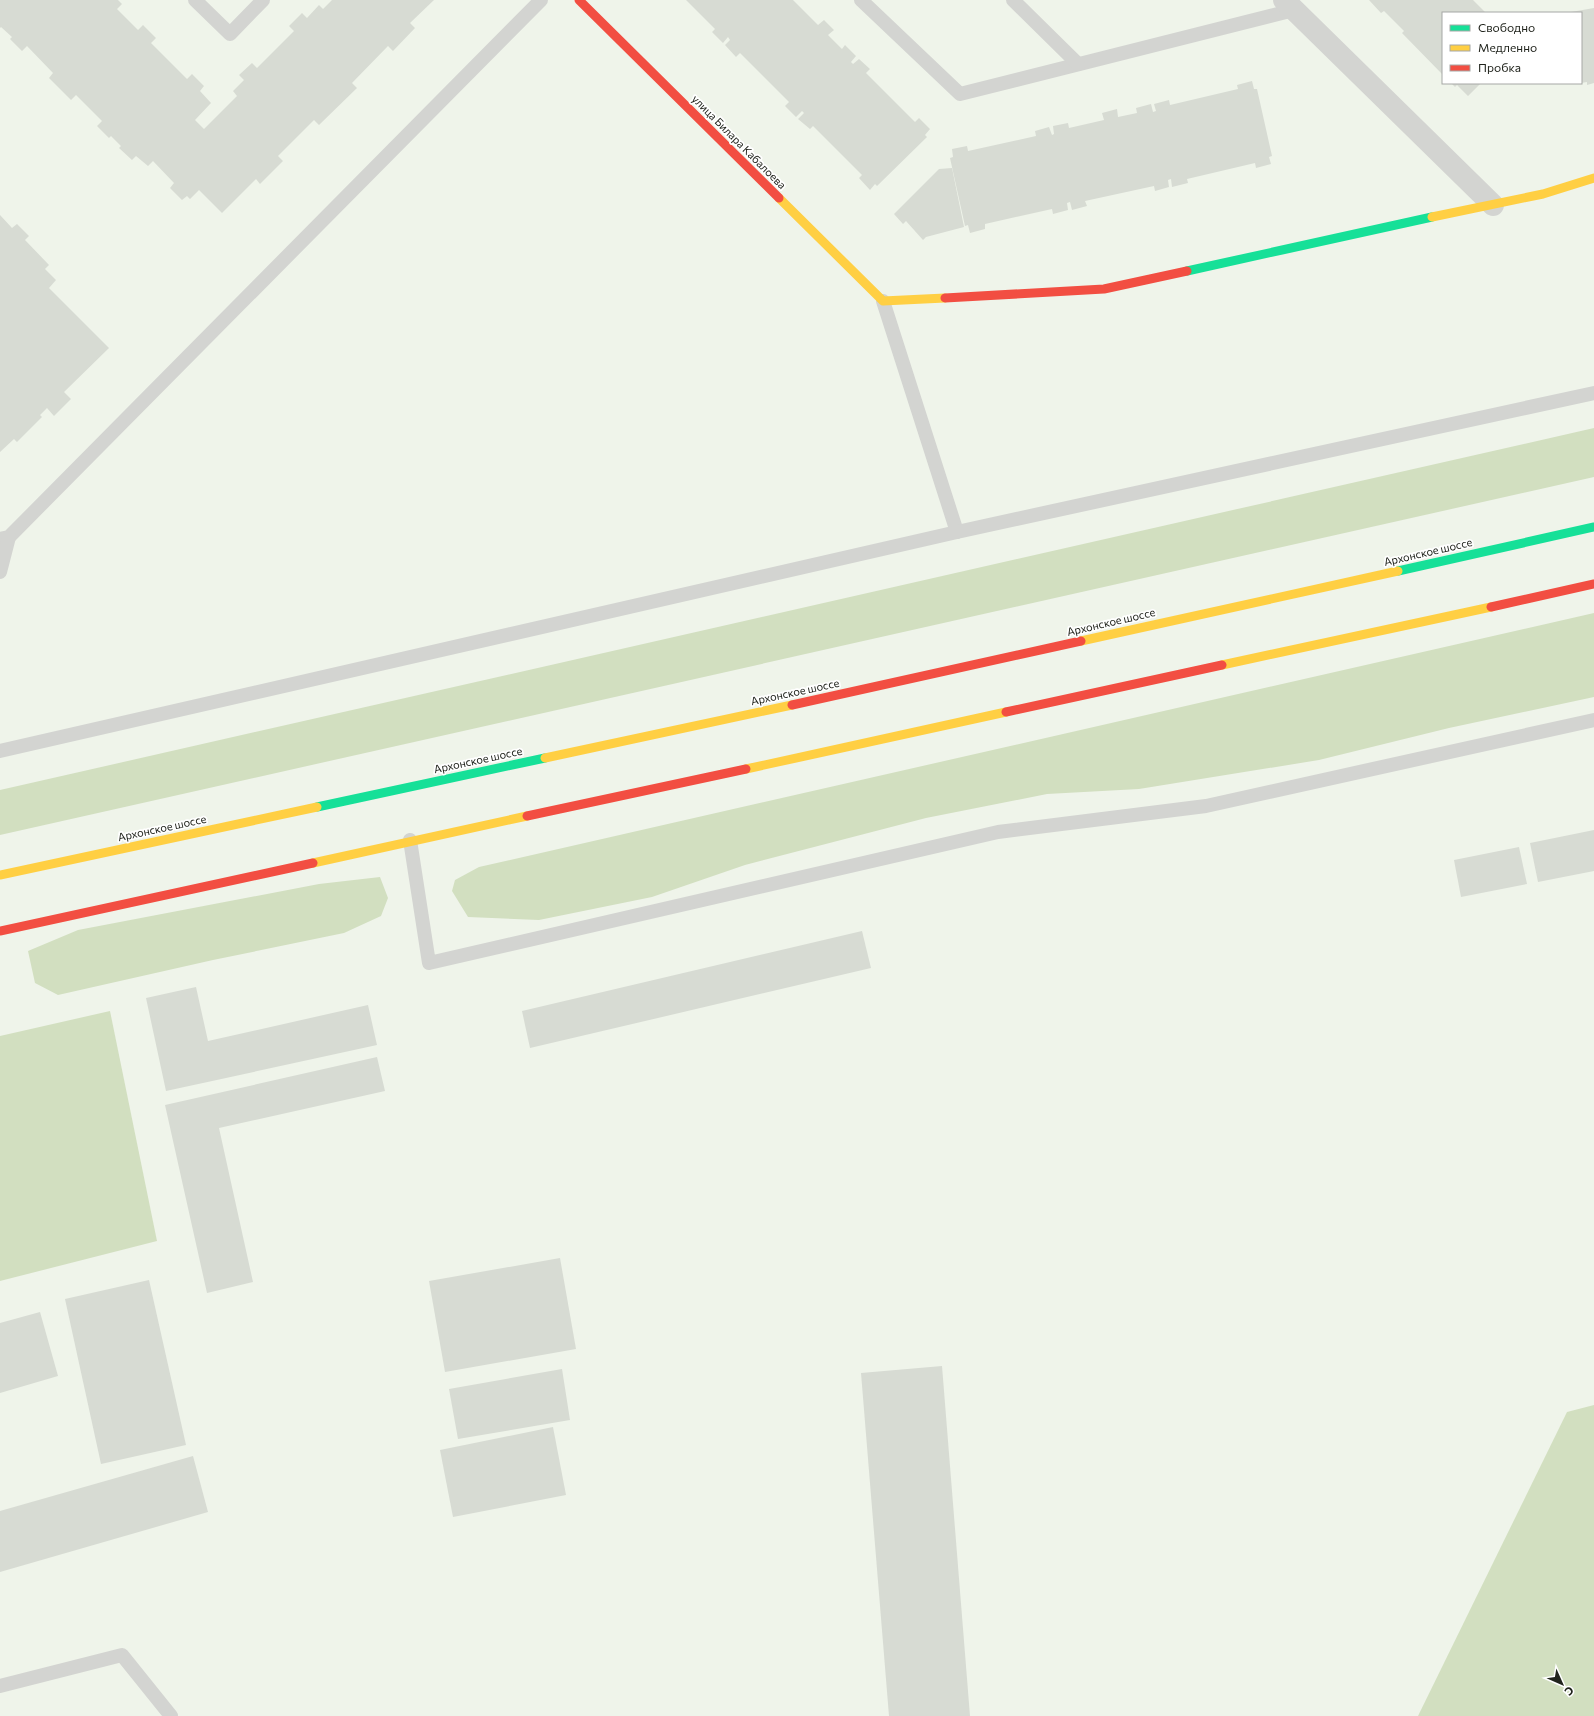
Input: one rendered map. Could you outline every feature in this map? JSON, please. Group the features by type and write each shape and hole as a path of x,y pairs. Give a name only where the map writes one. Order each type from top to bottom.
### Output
{"main road":[{"name":"улица Билара Кабалоева","path":"579,0 883,302"},
{"path":"883,302 1104,289 1543,194 1594,178"},
{"name":"Архонское шоссе","path":"0,876 822,699 1594,527"},
{"path":"0,931 410,840 1594,584"}],"street":[{"path":"1289,5 1493,205"}],"lane":[{"path":"195,0 230,34 263,0"},
{"path":"0,572 5,538 541,0"},
{"path":"861,0 960,94 1078,64 1289,5"},
{"path":"1013,0 1078,64"},
{"path":"883,302 957,532"},
{"path":"0,751 957,532 1594,393"},
{"path":"410,840 429,963 998,832 1206,806 1594,720"},
{"path":"0,1686 122,1655 171,1716"}],"green space":[{"path":"1594,428 1594,477 0,835 0,790"},
{"path":"1594,613 1594,697 1449,728 1319,760 1139,789 1047,794 926,818 745,865 652,897 539,920 468,917 452,891 455,880 479,867"},
{"path":"380,877 388,898 381,916 344,933 213,960 58,995 35,983 28,951 78,930 319,884"},
{"path":"110,1011 157,1241 0,1281 0,1036"},
{"path":"1594,1405 1594,1716 1418,1716 1567,1412"}],"building":[{"path":"0,0 118,0 122,4 117,9 138,30 143,25 156,38 151,43 187,79 192,74 204,86 200,91 211,103 195,120 204,129 237,96 233,91 244,80 239,75 252,63 257,68 294,31 289,26 302,13 307,18 319,5 323,9 332,0 434,0 410,23 415,28 393,51 388,46 352,83 357,88 319,125 314,120 278,156 283,161 260,184 256,179 222,213 199,190 190,199 187,196 182,200 170,188 174,183 153,161 148,166 136,156 132,160 119,148 121,146 111,136 109,138 97,126 102,121 76,95 71,100 49,78 53,73 27,46 22,51 10,39 12,37 1,27 0,28"},
{"path":"686,0 793,0 818,25 824,20 834,30 828,35 842,49 845,45 856,56 851,62 853,64 859,59 870,69 866,73 915,122 919,118 930,129 925,135 927,137 877,186 875,184 870,190 859,178 862,175 813,126 810,129 798,119 804,113 802,111 796,117 785,106 789,102 740,53 736,57 725,45 730,40 728,37 723,43 712,32 715,29"},
{"path":"1369,0 1473,0 1485,12 1442,12 1442,74 1402,33 1404,31 1384,11 1381,13"},
{"path":"1594,8 1594,83 1587,85 1587,82 1582,83 1582,12 1571,12"},
{"path":"1252,81 1254,89 1257,89 1272,156 1269,157 1271,164 1256,168 1255,163 1187,179 1188,183 1172,187 1171,179 1168,180 1169,187 1155,191 1154,186 1085,201 1087,206 1072,210 1070,202 1067,203 1068,210 1053,214 1052,209 985,224 985,229 970,233 968,225 965,226 950,158 953,157 952,149 967,146 968,151 1036,136 1035,131 1049,127 1052,135 1054,134 1053,126 1068,123 1069,128 1104,120 1102,113 1117,109 1118,117 1137,113 1136,108 1151,104 1153,112 1156,111 1154,104 1169,100 1170,105 1238,89 1237,85"},
{"path":"1452,84 1480,84 1468,96 1457,85 1455,87"},
{"path":"952,168 964,227 926,237 923,240 906,221 903,224 894,214 939,169"},
{"path":"0,215 12,228 17,224 29,236 25,240 49,265 45,269 56,280 49,288 109,348 64,392 71,399 54,416 47,408 40,415 42,417 17,442 14,439 0,452"},
{"path":"1594,830 1594,871 1538,882 1530,843"},
{"path":"1519,847 1527,884 1461,897 1454,860"},
{"path":"862,931 871,968 530,1048 522,1011"},
{"path":"196,987 208,1041 368,1005 377,1045 166,1091 146,998"},
{"path":"377,1057 385,1091 219,1128 253,1282 207,1293 165,1105"},
{"path":"560,1258 576,1349 445,1372 429,1281"},
{"path":"149,1280 186,1445 101,1464 65,1299"},
{"path":"40,1312 58,1376 0,1393 0,1323"},
{"path":"942,1366 970,1716 889,1716 861,1373"},
{"path":"562,1369 570,1420 458,1439 449,1389"},
{"path":"553,1427 566,1495 453,1517 440,1450"},
{"path":"193,1456 208,1512 0,1572 0,1511"}],"traffic: fast":[{"path":"1187,271 1432,217"},
{"path":"1398,571 1594,527"},
{"path":"317,807 545,758"}],"traffic: slow":[{"path":"1432,217 1543,194 1594,178"},
{"path":"779,198 883,301 945,298"},
{"path":"1081,641 1398,571"},
{"path":"1222,665 1491,607"},
{"path":"545,758 792,705"},
{"path":"746,769 1006,712"},
{"path":"0,875 317,807"},
{"path":"313,863 527,816"}],"traffic: jam":[{"path":"579,0 779,198"},
{"path":"945,298 1104,289 1187,271"},
{"path":"1491,607 1594,584"},
{"path":"792,705 1081,641"},
{"path":"1006,712 1222,665"},
{"path":"527,816 746,769"},
{"path":"0,931 313,863"}]}
